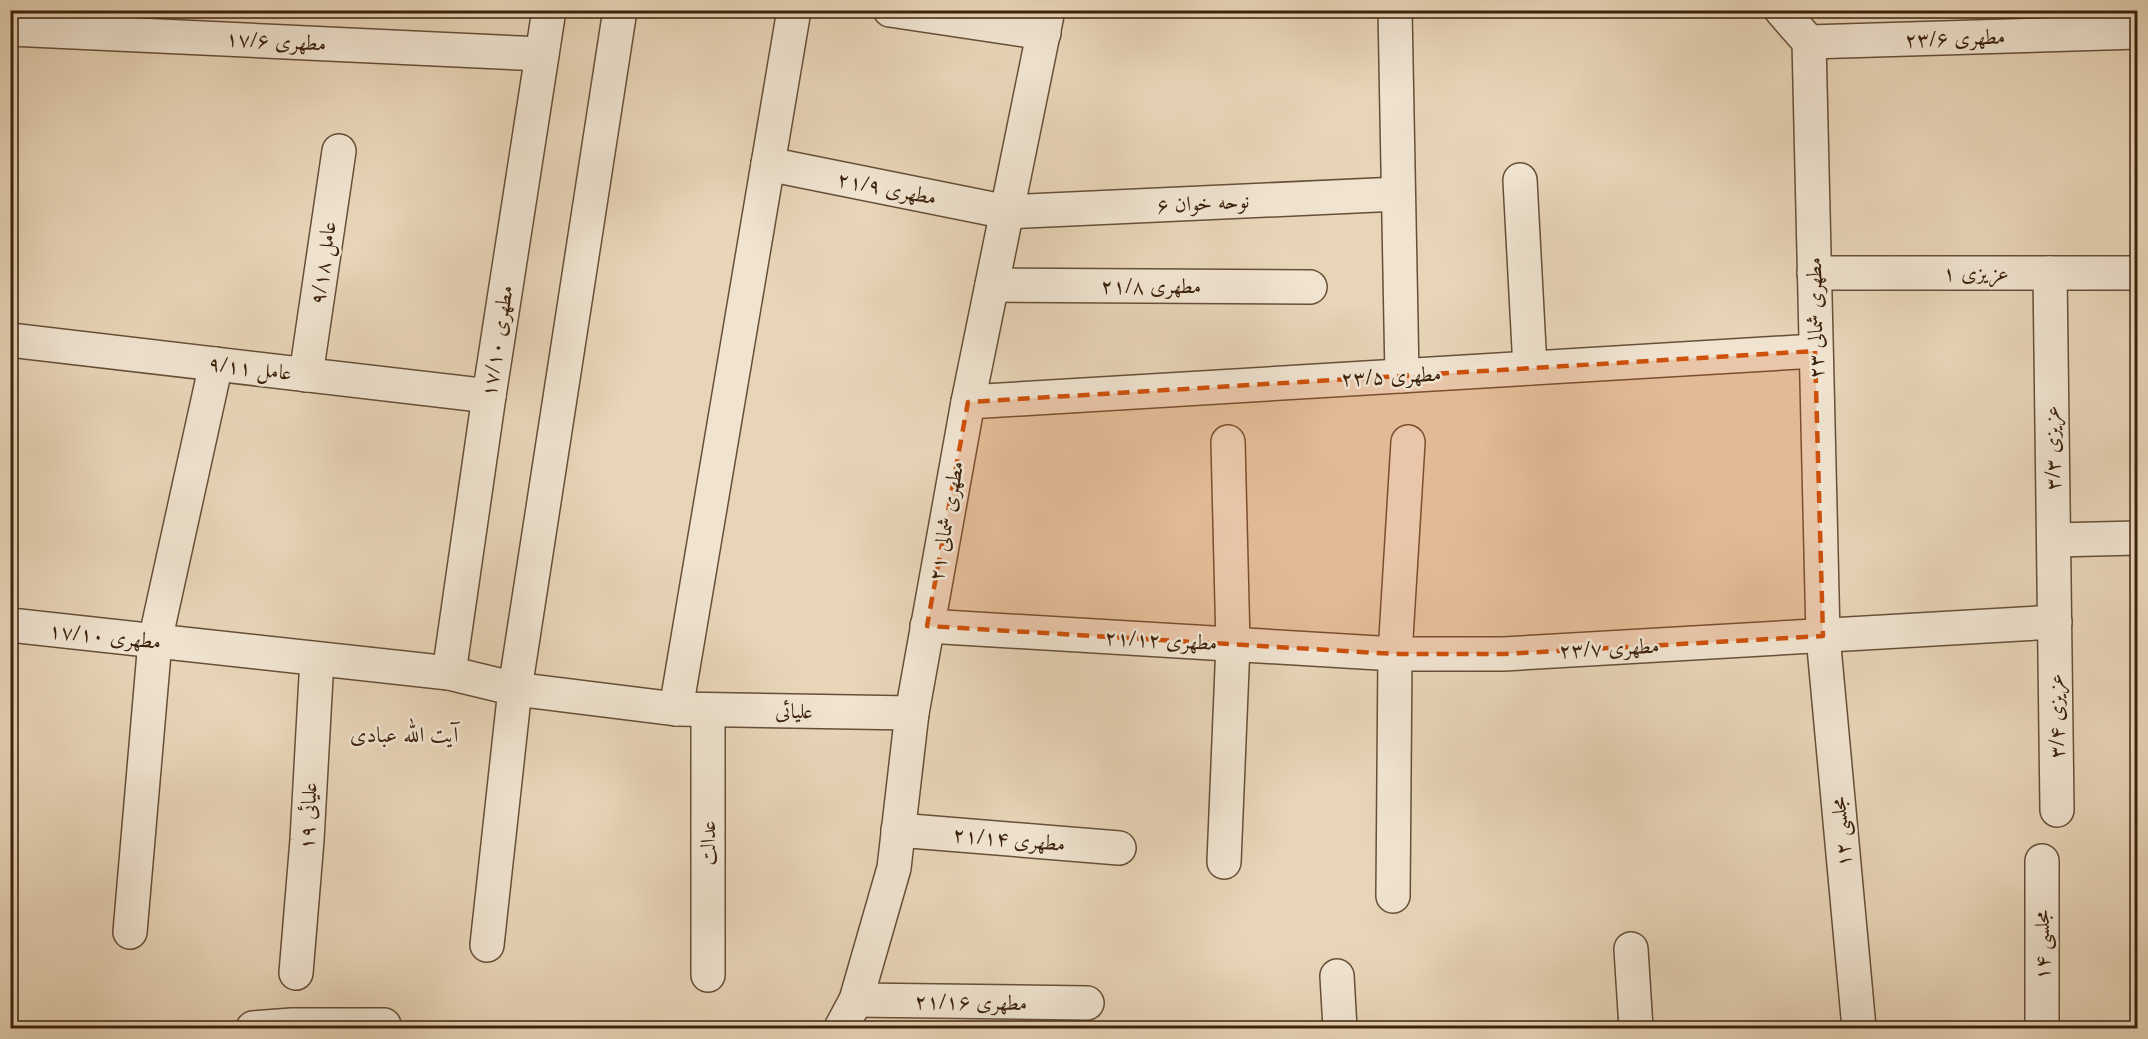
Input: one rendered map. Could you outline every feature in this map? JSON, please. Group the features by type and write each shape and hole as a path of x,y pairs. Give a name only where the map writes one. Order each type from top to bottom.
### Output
{"street":[{"name":"مطهری ۱۷/۱۰","path":"449,673 549,10"},
{"path":"487,945 515,689 620,10"},
{"path":"676,709 794,10"},
{"path":"890,10 1046,22"},
{"path":"1395,10 1402,376"},
{"path":"1781,10 1809,42"},
{"name":"مطهری شمالی ۲۱","path":"841,1029 856,1000 894,868 912,713 927,627 968,402 1046,22"},
{"name":"مطهری ۱۷/۶","path":"10,29 542,54"},
{"name":"مطهری ۲۳/۶","path":"1809,42 2138,32"},
{"name":"مطهری شمالی ۲۳","path":"1809,42 1823,636"},
{"name":"عامل ۹/۱۸","path":"306,375 339,151"},
{"name":"مطهری ۲۱/۹","path":"768,164 1007,212"},
{"path":"1520,180 1530,368"},
{"name":"نوحه خوان ۶","path":"1007,212 1398,194"},
{"name":"عزیزی ۱","path":"1814,273 2138,273"},
{"name":"عزیزی ۳/۳","path":"2050,273 2055,622"},
{"name":"مطهری ۲۱/۸","path":"992,285 1310,287"},
{"name":"عامل ۹/۱۱","path":"10,340 489,396"},
{"name":"مطهری ۲۳/۵","path":"968,402 1815,351"},
{"path":"130,932 155,641 216,364"},
{"path":"1224,862 1233,644 1228,442"},
{"path":"1394,896 1395,654 1408,442"},
{"path":"2054,540 2138,538"},
{"name":"مطهری ۲۳/۷","path":"1395,654 1504,654 2055,622"},
{"name":"عزیزی ۳/۴","path":"2055,622 2057,810"},
{"name":"مطهری ۱۷/۱۰","path":"10,626 449,673 515,689 676,709"},
{"name":"مطهری ۲۱/۱۲","path":"927,627 1395,654"},
{"name":"مجلسی ۱۲","path":"1823,636 1859,1029"},
{"name":"علیائی ۱۹","path":"296,973 307,840 317,659"},
{"name":"علیائی","path":"676,709 912,713"},
{"name":"عدالت","path":"708,710 708,975"},
{"name":"مطهری ۲۱/۱۴","path":"898,830 1119,848"},
{"name":"مجلسی ۱۴","path":"2042,861 2042,1029"},
{"path":"1631,949 1636,1029"},
{"path":"1337,976 1340,1029"},
{"name":"مطهری ۲۱/۱۶","path":"856,1000 1087,1003"},
{"path":"253,1029 384,1025"}],"highlighted area":[{"path":"1815,351 1823,636 1504,654 1395,654 927,626 968,402"}],"district":[{"name":"آیت الله عبادی","path":"404,734"}]}
